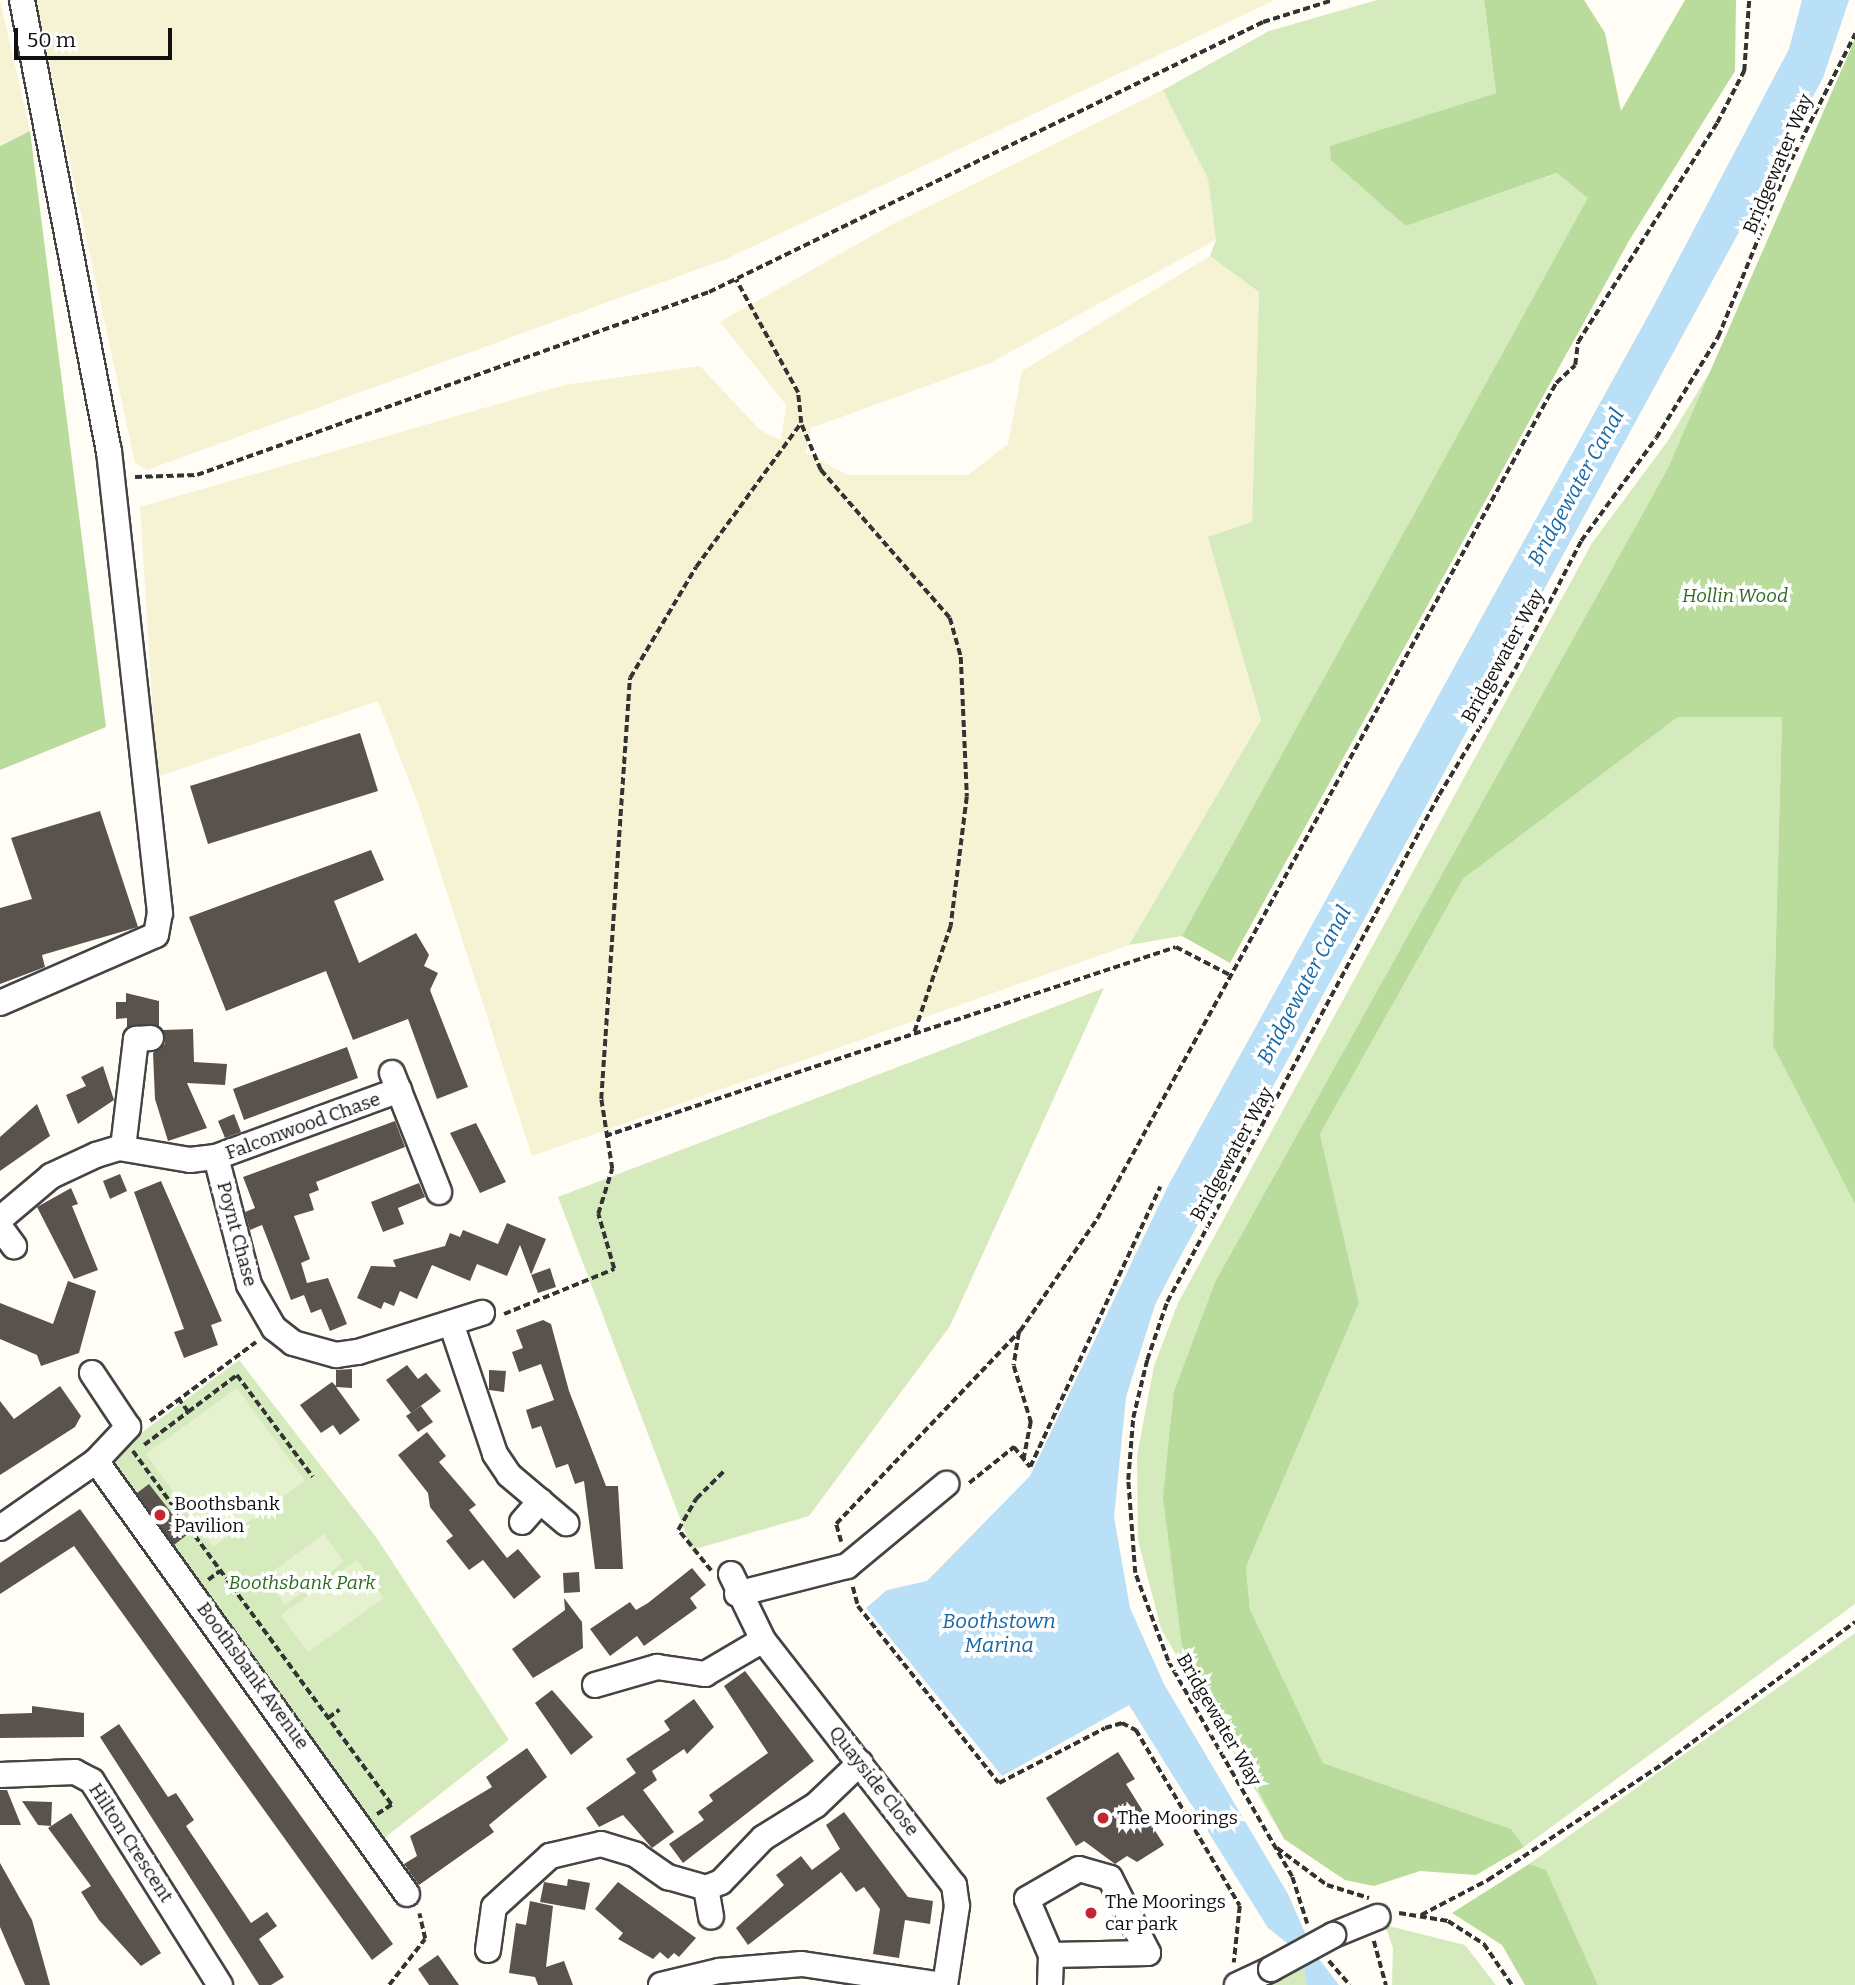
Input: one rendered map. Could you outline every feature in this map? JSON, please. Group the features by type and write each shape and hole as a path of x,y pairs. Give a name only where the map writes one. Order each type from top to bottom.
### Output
{"street":[{"path":"0,1003 156,935 160,913 109,452 22,0"},
{"path":"123,1149 136,1039 152,1038"},
{"name":"Falconwood Chase","path":"0,1219 51,1176 123,1149 190,1160 216,1157 396,1082 439,1192"},
{"name":"Poynt Chase","path":"216,1157 248,1286 274,1328 293,1343 336,1355 482,1313"},
{"path":"451,1324 495,1454 540,1501 566,1523"},
{"path":"0,1528 96,1461 128,1427 92,1373"},
{"name":"Boothsbank Avenue","path":"96,1461 362,1825 407,1894"},
{"path":"734,1584 847,1566 946,1484"},
{"path":"522,1522 540,1501"},
{"name":"Quayside Close","path":"734,1584 763,1640 954,1885 957,1906 944,1985"},
{"path":"596,1685 628,1684 657,1667 705,1674 763,1640"},
{"path":"488,1950 480,1915 550,1856 582,1844 620,1848 668,1877 706,1888 721,1882 763,1838 816,1805 860,1763"},
{"name":"Hilton Crescent","path":"0,1774 75,1772 92,1780 220,1985"},
{"path":"1050,1985 1051,1955 1027,1899 1079,1869 1110,1878 1148,1953 1051,1955"},
{"path":"706,1888 711,1917"},
{"path":"1242,1977 1321,1939 1373,1918"},
{"path":"661,1985 719,1971 802,1964 944,1985"}],"path":[{"path":"109,452 123,471 143,482 198,475 736,280 1263,22 1332,0"},
{"path":"1242,1977 1240,1906 1136,1730 1122,1723 1105,1728 999,1783 858,1606 836,1524 1020,1331 1097,1219 1556,383 1575,365 1577,342 1717,123 1744,71 1749,0"},
{"name":"Bridgewater Way","path":"1350,1985 1321,1939 1275,1846 1168,1661 1135,1573 1128,1480 1133,1418 1147,1360 1167,1302 1439,795 1515,669 1581,541 1656,438 1718,337 1786,170 1855,34"},
{"path":"736,280 798,393 802,423 821,470 950,618 961,657 967,797 951,926 914,1034"},
{"path":"482,1313 496,1317 610,1275 614,1269 598,1214 612,1169 601,1099 630,678 696,567 802,423"},
{"path":"605,1136 1176,947 1232,976"},
{"path":"946,1484 972,1483 1014,1447 1030,1466 1160,1187"},
{"path":"146,1424 274,1328"},
{"path":"1020,1331 1012,1352 1031,1422 1024,1459"},
{"path":"134,1452 237,1375 313,1478"},
{"path":"179,1399 188,1412"},
{"path":"129,1446 392,1805 362,1825"},
{"path":"724,1471 696,1499 678,1530 706,1571 734,1584"},
{"path":"1421,1915 1488,1880 1667,1761 1855,1622"},
{"path":"328,1718 339,1710"},
{"path":"1275,1846 1327,1885 1367,1895 1386,1985"},
{"path":"389,1985 425,1940 407,1894"},
{"path":"1373,1918 1421,1915 1448,1921 1484,1944 1512,1985"}],"shaded area":[{"path":"0,0 30,131 0,145"},
{"path":"35,0 1275,0 726,259 147,470 135,463"},
{"path":"1163,90 1208,179 1216,240 990,363 811,428 806,453 848,475 968,475 1008,444 1022,371 1210,256 1259,292 1252,522 1209,538 1261,721 1129,945 532,1156 420,809 378,701 157,777 140,507 564,385 700,366 760,430 781,440 786,405 720,322 889,226"}],"green space":[{"path":"1377,0 1484,0 1496,93 1331,146 1406,226 1558,173 1589,198 1182,936 1129,945 1261,720 1208,537 1252,522 1259,292 1210,256 1216,240 1208,179 1163,90 1269,31"},
{"path":"1484,0 1584,0 1605,33 1621,111 1685,0 1736,0 1735,71 1630,239 1230,963 1182,936 1588,198 1557,173 1406,226 1331,160 1330,146 1496,93"},
{"name":"Hollin Wood","path":"1855,39 1855,1204 1773,1046 1782,717 1678,717 1463,879 1320,1134 1359,1303 1246,1567 1250,1609 1323,1763 1511,1829 1524,1847 1476,1875 1420,1871 1374,1886 1345,1880 1284,1839 1182,1646 1163,1497 1174,1391 1215,1282 1668,468"},
{"path":"30,131 106,727 0,770 0,146"},
{"path":"1716,362 1668,468 1215,1282 1174,1391 1182,1646 1284,1839 1161,1629 1138,1540 1137,1456 1154,1366 1178,1303 1592,543 1667,442"},
{"path":"1678,717 1782,717 1773,1046 1855,1204 1855,1604 1524,1847 1511,1829 1323,1763 1250,1609 1246,1567 1359,1303 1320,1134 1463,879"},
{"path":"1104,988 950,1326 809,1516 692,1550 558,1197"},
{"name":"Boothsbank Park","path":"239,1360 376,1537 509,1740 383,1839 105,1460"},
{"path":"237,1388 305,1481 213,1547 146,1454"},
{"path":"324,1534 344,1562 285,1605 265,1577"},
{"path":"357,1560 384,1598 308,1652 281,1615"},
{"path":"1855,1633 1855,1985 1598,1985 1546,1871 1529,1864"},
{"path":"1529,1864 1546,1870 1598,1985 1525,1985 1502,1945 1452,1913"},
{"path":"1385,1925 1465,1945 1496,1985 1392,1985 1393,1948"},
{"path":"1303,1963 1307,1985 1256,1985"}],"water":[{"path":"1802,0 1849,0 1823,78 1173,1270 1155,1305 1126,1397 1114,1517 1130,1608 1164,1684 1288,1894 1309,1942 1296,1950 1268,1928 1129,1705 1002,1776 866,1608 887,1590 927,1581 1030,1476 1169,1184 1653,307 1789,49"},
{"path":"1317,1955 1339,1985 1307,1985 1303,1963"}],"building":[{"path":"360,733 378,791 208,844 190,786"},
{"path":"100,811 138,927 42,955 45,967 0,984 0,908 32,899 11,838"},
{"path":"371,850 384,880 334,901 359,963 416,933 429,955 424,966 438,973 430,990 468,1087 437,1099 408,1019 353,1040 326,971 226,1011 189,917"},
{"path":"126,993 159,1001 159,1026 127,1028 127,1018 116,1019 116,1002 126,1002"},
{"path":"193,1029 194,1062 227,1064 225,1085 187,1083 207,1128 168,1141 155,1099 153,1053 165,1044 163,1030"},
{"path":"347,1047 358,1078 244,1120 233,1089"},
{"path":"103,1066 114,1100 78,1124 66,1095 86,1086 81,1077"},
{"path":"37,1104 50,1136 0,1171 0,1137"},
{"path":"234,1114 241,1132 225,1138 218,1121"},
{"path":"395,1121 405,1147 316,1182 319,1190 309,1194 314,1210 294,1216 310,1259 301,1263 307,1283 328,1278 347,1324 330,1331 321,1309 311,1313 304,1295 291,1300 262,1225 250,1230 245,1212 255,1208 243,1177"},
{"path":"476,1123 506,1182 480,1193 450,1133"},
{"path":"120,1174 127,1191 110,1199 103,1181"},
{"path":"161,1181 222,1321 211,1325 218,1345 184,1358 174,1332 184,1329 134,1192"},
{"path":"419,1183 425,1197 398,1208 404,1224 383,1232 371,1202"},
{"path":"71,1188 78,1204 72,1206 98,1270 74,1279 37,1207"},
{"path":"507,1223 546,1239 531,1275 520,1245 507,1276 477,1264 470,1281 432,1265 417,1299 400,1291 394,1306 384,1302 381,1309 357,1298 371,1266 396,1267 393,1260 445,1246 450,1233 460,1237 463,1230 498,1244"},
{"path":"550,1268 556,1287 538,1293 531,1275"},
{"path":"68,1281 96,1291 79,1353 41,1366 37,1355 0,1339 0,1303 53,1324"},
{"path":"543,1320 551,1324 569,1391 606,1486 618,1486 623,1569 595,1569 584,1481 575,1484 568,1464 556,1468 541,1426 532,1429 526,1410 554,1400 541,1364 519,1372 512,1352 523,1348 516,1330"},
{"path":"407,1365 418,1379 426,1373 441,1391 411,1413 386,1380"},
{"path":"352,1369 352,1388 336,1387 360,1420 340,1435 333,1425 321,1433 300,1405 332,1382 336,1386 336,1370"},
{"path":"489,1370 506,1371 504,1392 489,1390"},
{"path":"60,1386 81,1416 75,1427 0,1475 0,1401 14,1419"},
{"path":"421,1406 433,1422 418,1432 406,1416"},
{"path":"427,1432 446,1456 439,1462 476,1505 469,1510 507,1558 518,1549 541,1577 514,1599 483,1560 469,1570 446,1541 453,1536 430,1507 428,1493 398,1455"},
{"name":"Boothsbank Pavilion","path":"149,1484 188,1534 174,1545 137,1493"},
{"path":"80,1509 393,1944 372,1960 74,1546 0,1594 0,1563"},
{"path":"692,1568 706,1585 690,1598 697,1608 644,1646 637,1636 610,1656 590,1629 630,1602 636,1610 648,1603"},
{"path":"579,1572 580,1592 564,1593 563,1573"},
{"path":"564,1598 582,1622 583,1648 533,1678 512,1649 565,1610"},
{"path":"745,1671 814,1761 683,1863 669,1844 704,1820 698,1812 713,1801 709,1795 768,1753 724,1686"},
{"path":"552,1690 593,1737 571,1755 535,1703"},
{"path":"694,1699 714,1727 687,1754 684,1749 652,1771 657,1780 643,1790 674,1832 652,1848 623,1815 599,1827 586,1808 636,1773 626,1759 670,1730 664,1721"},
{"path":"32,1706 84,1713 84,1737 0,1738 0,1714 32,1713"},
{"path":"119,1724 168,1797 176,1793 194,1820 186,1826 251,1923 267,1912 277,1926 259,1939 284,1977 271,1985 259,1985 100,1737"},
{"path":"527,1748 547,1777 489,1825 494,1832 419,1885 404,1864 417,1856 410,1836 492,1787 486,1777"},
{"name":"The Moorings","path":"1118,1752 1135,1779 1126,1784 1164,1845 1137,1862 1127,1856 1115,1864 1084,1841 1076,1846 1046,1798"},
{"path":"0,1790 7,1790 21,1825 0,1825"},
{"path":"22,1801 52,1802 51,1826 38,1825"},
{"path":"844,1812 908,1897 933,1901 930,1924 905,1920 899,1958 873,1954 880,1909 864,1887 856,1892 841,1872 748,1945 736,1928 784,1885 776,1875 801,1856 812,1870 840,1849 826,1825"},
{"path":"71,1813 161,1953 141,1966 99,1920 81,1892 91,1886 48,1828"},
{"path":"0,1863 32,1920 50,1985 25,1985 0,1927"},
{"path":"568,1879 590,1883 585,1910 540,1902 544,1882 567,1886"},
{"path":"618,1882 696,1938 679,1957 674,1953 668,1959 660,1952 653,1959 618,1939 623,1933 595,1909"},
{"path":"530,1901 553,1906 546,1967 564,1961 573,1985 538,1985 535,1977 509,1973 516,1923 526,1925"},
{"path":"438,1955 459,1985 429,1985 418,1969"}],"place":[{"name":"Boothsbank Pavilion","path":"160,1515"},
{"name":"The Moorings","path":"1103,1818"},
{"name":"The Moorings car park","path":"1091,1913"}],"water label":[{"name":"Bridgewater Canal","path":"1576,487"},
{"name":"Bridgewater Canal","path":"1304,985"},
{"name":"Boothstown Marina","path":"999,1633"}]}
